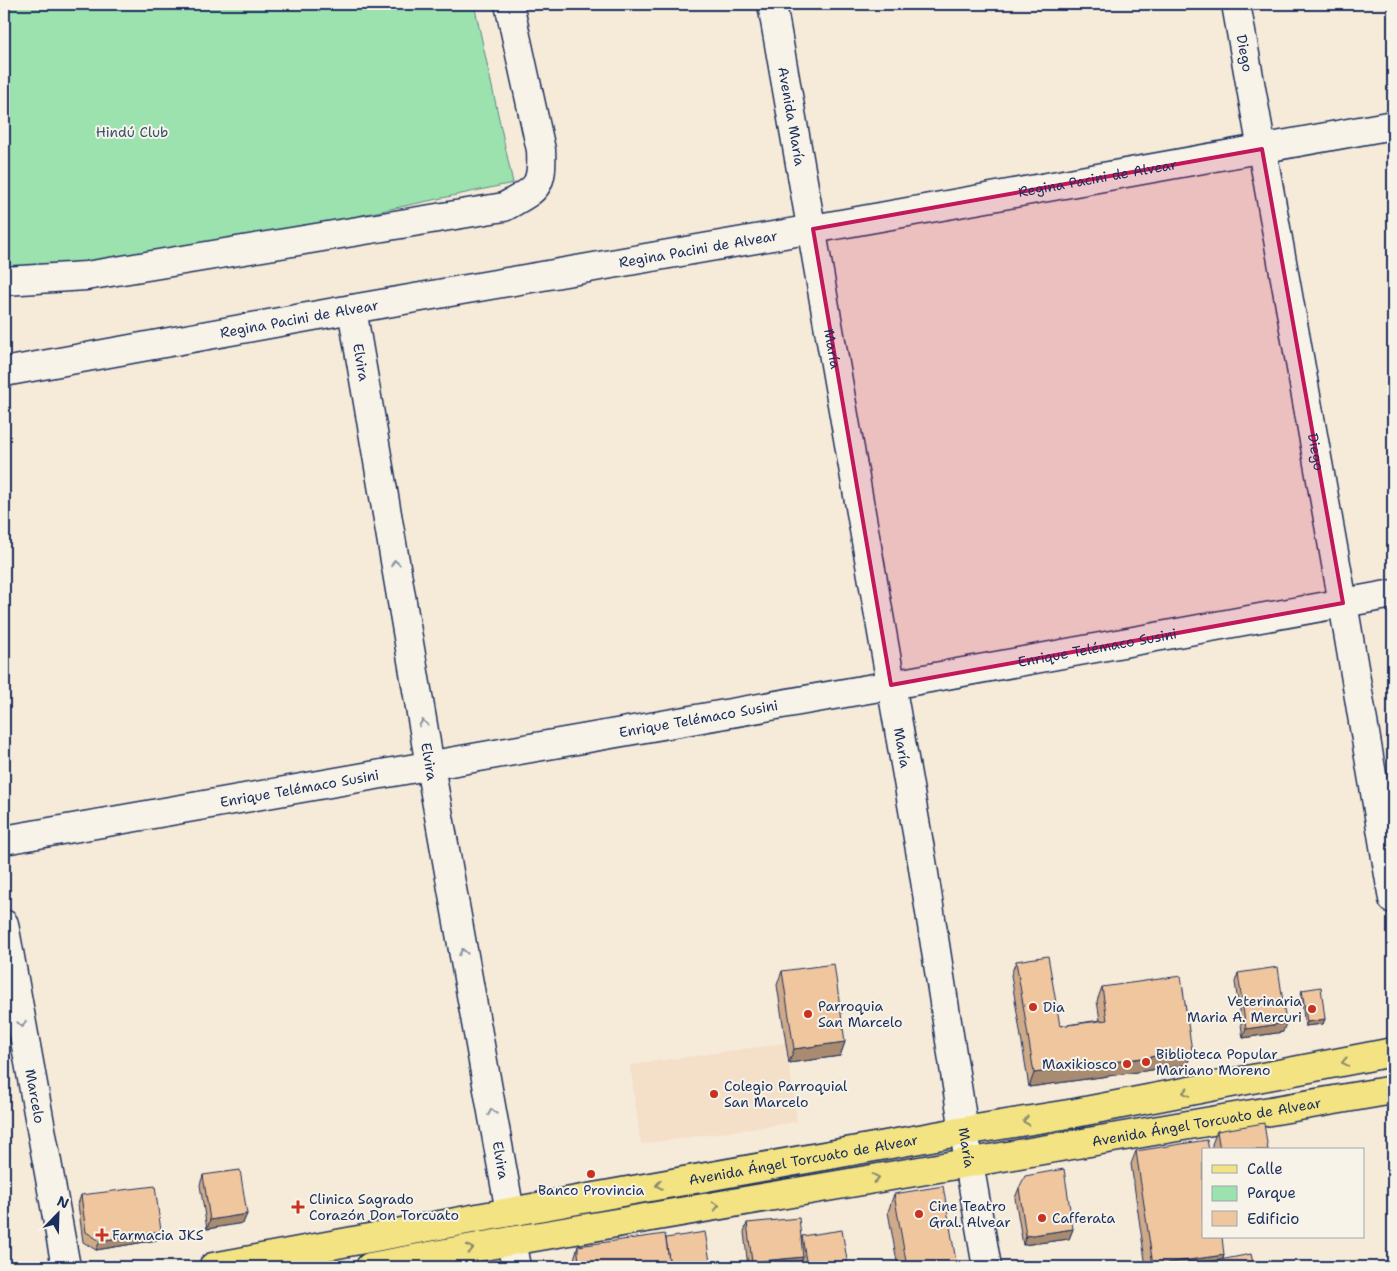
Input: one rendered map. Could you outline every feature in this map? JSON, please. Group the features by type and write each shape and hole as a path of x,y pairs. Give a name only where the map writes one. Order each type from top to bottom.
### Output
{"main road":[{"name":"Avenida Ángel Torcuato de Alvear","path":"213,1267 964,1131 1075,1114 1393,1052"},
{"name":"Avenida Ángel Torcuato de Alvear","path":"370,1267 511,1241 1393,1090"}],"street":[{"path":"4,281 86,276 504,207 534,191 542,172 541,150 510,4"},
{"name":"Avenida María","path":"772,4 813,229"},
{"name":"Diego","path":"1236,4 1343,603 1393,899"},
{"name":"Regina Pacini de Alvear","path":"4,372 1393,125"},
{"name":"María","path":"813,229 922,861 987,1267"},
{"name":"Elvira","path":"352,309 430,766 510,1212"},
{"name":"Enrique Telémaco Susini","path":"4,840 891,685 1393,594"},
{"name":"Marcelo","path":"4,924 66,1267"},
{"path":"511,1241 516,1267"}],"highlighted area":[{"path":"1262,149 1343,603 891,685 813,229"}],"shaded area":[{"name":"Colegio Parroquial San Marcelo","path":"786,1043 797,1122 641,1144 630,1065"}],"green space":[{"name":"Hindú Club","path":"4,4 474,4 513,183 60,279 4,269"}],"building":[{"path":"1048,956 1060,1026 1107,1020 1102,987 1181,976 1192,1051 1034,1073 1016,961"},
{"name":"Parroquia San Marcelo","path":"834,964 845,1042 794,1049 782,971"},
{"path":"1278,967 1286,1023 1246,1029 1238,973"},
{"name":"Veterinaria Maria A. Mercuri","path":"1321,987 1325,1019 1307,1022 1302,990"},
{"path":"1264,1123 1268,1148 1220,1148 1217,1131"},
{"path":"1207,1140 1209,1148 1202,1148 1202,1238 1222,1238 1224,1255 1153,1265 1136,1151"},
{"name":"Cafferata","path":"1064,1169 1073,1229 1026,1236 1019,1188 1025,1176"},
{"path":"240,1170 247,1214 210,1220 203,1175"},
{"path":"155,1186 161,1231 100,1241 86,1232 81,1195"},
{"path":"943,1186 957,1267 907,1267 894,1194"},
{"path":"799,1218 803,1257 752,1262 747,1223"},
{"path":"842,1230 848,1266 855,1267 807,1267 802,1236"},
{"path":"705,1232 711,1267 670,1267 666,1238"},
{"path":"665,1234 670,1267 580,1267 578,1246"},
{"path":"1251,1254 1254,1267 1184,1267"},
{"path":"574,1262 575,1267 559,1267 559,1264"}],"place":[{"name":"Dia","path":"1033,1007"},
{"name":"Veterinaria Maria A. Mercuri","path":"1312,1009"},
{"name":"Parroquia San Marcelo","path":"808,1014"},
{"name":"Biblioteca Popular Mariano Moreno","path":"1146,1062"},
{"name":"Maxikiosco","path":"1127,1064"},
{"name":"Colegio Parroquial San Marcelo","path":"714,1094"},
{"name":"Banco Provincia","path":"591,1174"},
{"name":"Clinica Sagrado Corazón Don Torcuato","path":"298,1207"},
{"name":"Cine Teatro Gral. Alvear","path":"919,1214"},
{"name":"Cafferata","path":"1042,1218"},
{"name":"Farmacia JKS","path":"102,1235"}]}
